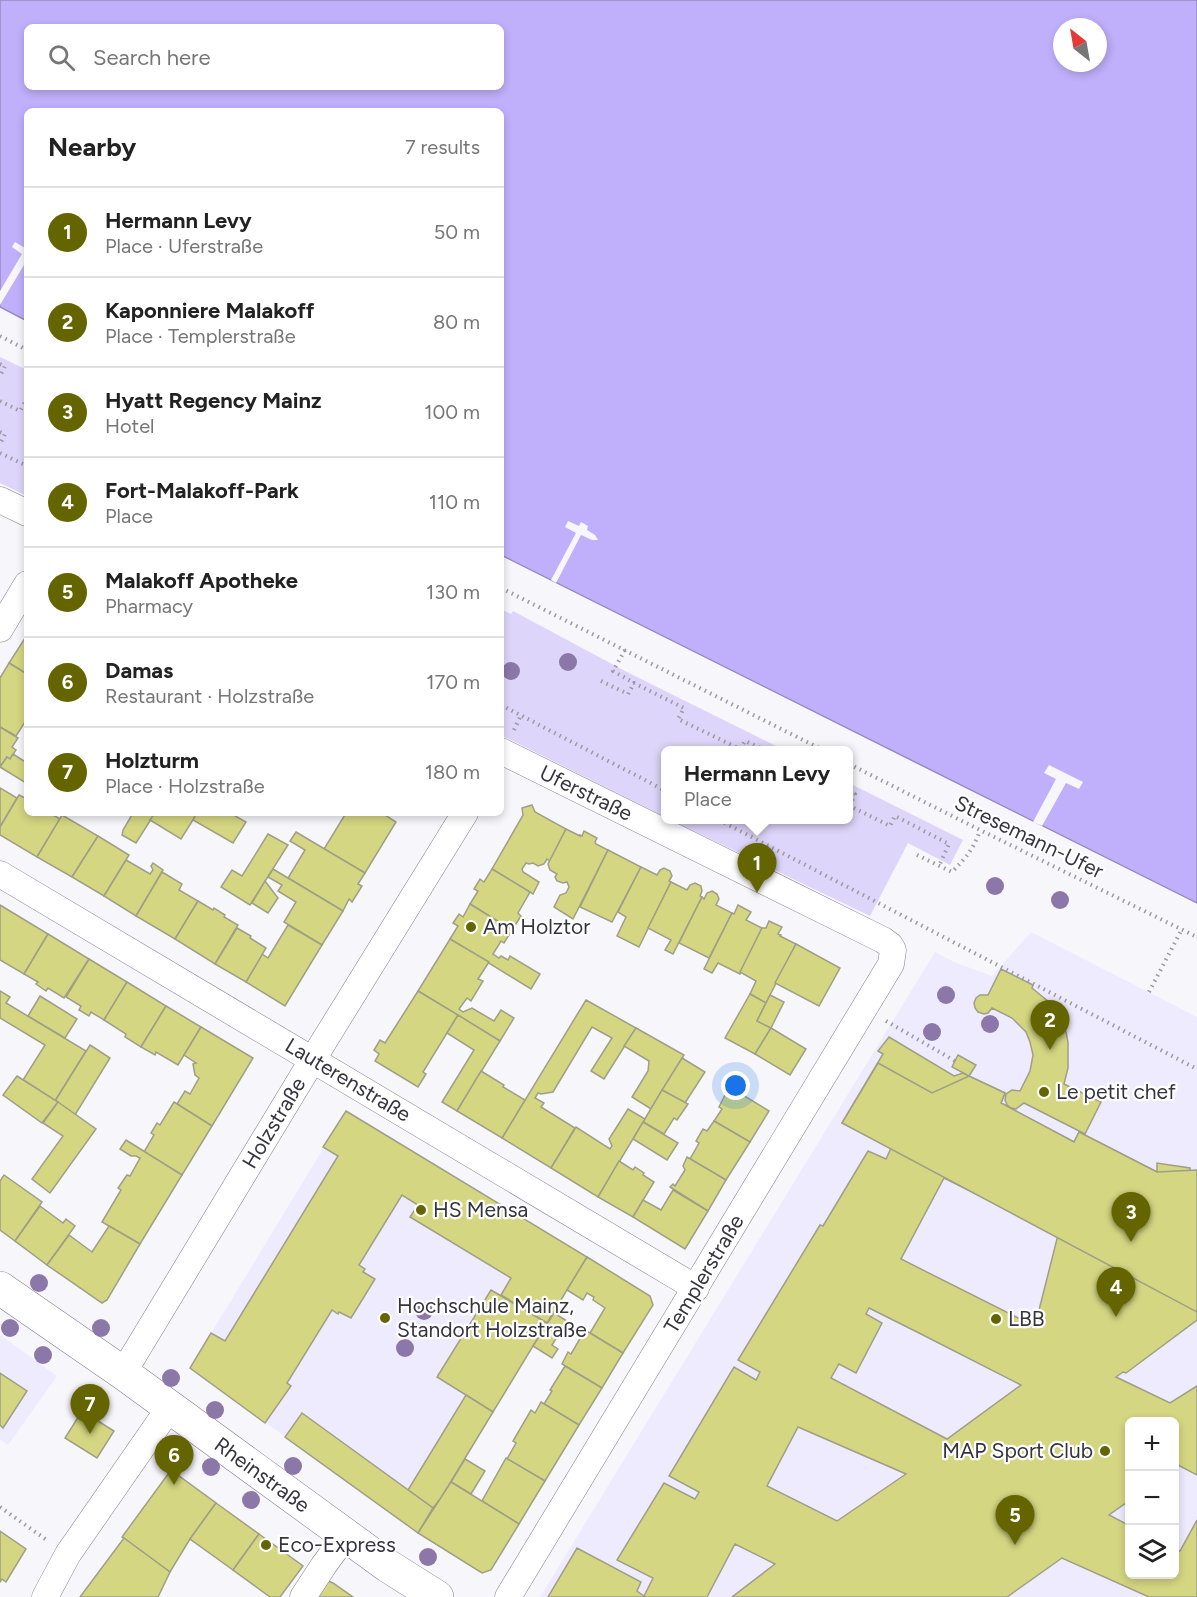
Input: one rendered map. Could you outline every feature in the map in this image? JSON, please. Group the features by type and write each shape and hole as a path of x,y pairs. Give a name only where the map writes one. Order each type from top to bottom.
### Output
{"main road":[{"name":"Rheinstraße","path":"0,1288 123,1373 429,1595"}],"street":[{"path":"0,500 24,512"},
{"path":"0,629 24,589"},
{"name":"Uferstraße","path":"504,754 883,940 893,950"},
{"name":"Holzstraße","path":"123,1373 463,816"},
{"name":"Lauterenstraße","path":"0,874 696,1288"},
{"name":"Templerstraße","path":"508,1597 891,964 893,950"},
{"path":"45,1597 68,1554 170,1407"},
{"path":"303,1597 345,1536"}],"path":[{"path":"0,336 24,348"},
{"path":"0,364 5,366 0,376"},
{"path":"0,401 20,411 24,404"},
{"path":"0,432 5,434 0,444"},
{"path":"0,453 24,465"},
{"path":"504,590 815,746"},
{"path":"625,650 613,671 684,708 678,719 734,746"},
{"path":"601,681 628,694 634,683"},
{"path":"504,707 661,788"},
{"path":"742,746 745,741 756,746"},
{"name":"Stresemann-Ufer","path":"853,766 1197,937"},
{"path":"853,808 890,826 895,816 949,844 939,866"},
{"path":"729,824 1197,1069"},
{"path":"918,855 952,872 969,855 980,830"},
{"path":"1149,992 1182,929"},
{"path":"864,1009 956,1061"},
{"path":"0,1507 68,1554"}],"shaded area":[{"path":"0,0 1197,0 1197,903 504,556 504,108 24,108 24,319 0,307"},
{"path":"0,357 24,369 24,495 0,483"},
{"path":"504,610 511,614 513,611 625,671 776,746 661,746 661,815 504,736"},
{"path":"853,785 963,840 950,865 908,843 870,916 679,824 853,824"},
{"path":"1031,932 1197,1017 1197,1597 540,1597 935,952 954,962 992,976"},
{"name":"Hochschule Mainz, Standort Holzstraße","path":"346,1111 587,1257 418,1533 190,1368"},
{"path":"0,1335 57,1376 8,1445 0,1439"}],"pier":[{"path":"15,242 24,247 24,265 0,305 0,291 22,254 12,247"},
{"path":"568,521 579,526 581,522 588,526 587,530 598,540 581,535 556,583 551,580 576,533 565,527"},
{"path":"1049,765 1083,782 1079,789 1066,783 1042,826 1033,822 1056,779 1044,773"}],"building":[{"path":"24,640 24,672 9,663"},
{"path":"9,663 24,672 24,724 16,736 0,727 0,678"},
{"path":"0,727 18,738 12,747 16,750 0,767"},
{"path":"13,754 24,761 24,782 0,767 7,757 10,759"},
{"path":"0,788 17,798 0,827"},
{"path":"19,795 24,798 24,816 55,816 60,819 37,857 0,835 0,827"},
{"path":"532,805 535,812 566,829 550,861 547,859 544,864 538,866 526,863 522,869 539,882 533,894 492,869 523,815 522,808"},
{"path":"61,816 98,836 72,877 37,857"},
{"path":"131,816 153,816 136,843 122,835"},
{"path":"153,816 195,816 181,839 150,820"},
{"path":"195,816 235,816 246,822 233,843 193,820"},
{"path":"344,816 387,816 396,822 365,873 324,849"},
{"path":"566,829 580,836 584,831 597,838 596,844 608,850 573,919 554,907 560,895 566,893 569,887 567,882 557,881 555,877 557,874 550,870 548,864"},
{"path":"296,832 365,873 358,884 362,886 352,902 349,899 343,911 288,878 305,850 290,841"},
{"path":"268,834 288,845 250,905 221,887 232,870 242,876"},
{"path":"98,836 129,855 104,896 72,877"},
{"path":"608,850 641,867 612,922 580,907"},
{"path":"126,860 150,874 153,870 151,866 153,863 163,870 136,916 104,896"},
{"path":"641,867 657,875 664,868 670,871 672,876 639,947 617,936 626,917 618,912"},
{"path":"273,869 343,911 322,945 284,922 296,902 278,891 282,885 268,877"},
{"path":"492,869 530,892 518,913 521,916 512,930 470,904 478,891 474,889 480,879 484,882"},
{"path":"162,872 182,884 179,890 198,901 175,939 136,916"},
{"path":"265,881 278,898 268,913 252,903"},
{"path":"671,882 687,890 695,883 701,886 702,891 700,896 702,897 673,954 665,950 671,940 648,928"},
{"path":"712,891 719,899 716,905 732,913 709,958 679,943 702,897 704,899 707,893"},
{"path":"198,901 213,910 214,908 238,925 215,964 175,939"},
{"path":"470,904 512,930 493,954 508,960 510,956 540,974 531,989 450,939 458,926 453,923 459,914 463,917"},
{"path":"0,905 48,934 24,974 0,960"},
{"path":"738,905 751,912 746,920 762,928 740,974 718,963 712,973 704,969"},
{"path":"769,921 782,927 778,934 780,936 796,944 766,1003 750,994 756,981 740,972 762,928 766,928"},
{"path":"288,925 322,945 285,1006 246,982 262,954 268,958"},
{"path":"237,928 266,948 246,982 215,964"},
{"path":"48,934 89,959 64,998 48,988 46,991 36,984 38,982 24,974"},
{"path":"450,939 489,962 478,979 483,981 471,1001 467,998 459,1009 463,1012 472,1008 494,1021 501,1010 514,1018 500,1041 418,991"},
{"path":"796,944 840,968 819,1006 775,983"},
{"path":"89,959 127,982 104,1020 91,1012 89,1016 79,1010 81,1006 66,997"},
{"path":"1001,969 1033,985 1032,988 1049,1002 1059,1016 1068,1042 1068,1068 1064,1084 1101,1102 1085,1134 1024,1103 1016,1109 1007,1105 1006,1094 1012,1090 1020,1091 1030,1071 1033,1055 1030,1042 1026,1032 1012,1018 992,1008 988,1013 978,1012 974,1003 980,995 988,995"},
{"path":"127,982 166,1006 141,1047 104,1020"},
{"path":"0,991 10,997 6,1003 86,1051 55,1101 23,1080 45,1045 0,1018"},
{"path":"418,991 458,1015 423,1072 426,1074 418,1087 375,1061 379,1054 374,1050 380,1040 385,1043"},
{"path":"750,994 766,1003 757,1021 771,1028 755,1054 725,1038"},
{"path":"770,995 784,1002 771,1028 757,1021"},
{"path":"40,996 77,1019 65,1038 28,1016"},
{"path":"586,1000 636,1028 604,1079 591,1071 612,1038 592,1027 553,1092 538,1093 535,1098 544,1103 541,1107 575,1128 551,1168 502,1138"},
{"path":"166,1006 201,1027 178,1065 156,1052 155,1055 141,1047"},
{"path":"458,1015 500,1041 457,1111 442,1102 474,1050 447,1033"},
{"path":"201,1027 253,1058 212,1126 177,1104 185,1091 190,1094 199,1078 195,1075 193,1064 196,1063 184,1055"},
{"path":"636,1028 684,1055 651,1109 632,1097 648,1071 649,1061 624,1046"},
{"path":"771,1028 806,1049 790,1075 755,1054"},
{"path":"889,1037 954,1076 963,1073 1005,1093 1001,1103 1074,1142 1079,1132 1157,1172 1157,1163 1190,1168 1190,1172 1195,1173 1197,1170 1197,1320 1126,1373 1123,1372 1116,1377 1170,1403 1197,1386 1197,1475 1179,1466 1179,1417 1125,1417 1125,1504 1109,1515 1125,1523 1125,1579 1179,1579 1179,1551 1197,1520 1197,1597 1149,1597 1062,1558 1007,1597 732,1597 775,1564 735,1544 707,1597 548,1597 577,1548 641,1582 637,1591 644,1596 653,1578 617,1560 664,1483 695,1499 699,1492 669,1476 734,1367 756,1380 760,1372 738,1360 868,1151 886,1159 891,1148 842,1123 883,1054 878,1051","holes":["944,1178 1058,1235 1039,1310 1032,1325 901,1259","869,1308 1021,1385 947,1439 831,1378 839,1364 856,1373 882,1323 866,1314","798,1427 906,1474 837,1521 767,1486"]},
{"path":"90,1045 110,1058 75,1115 55,1101"},
{"path":"958,1055 976,1065 969,1076 952,1067"},
{"path":"682,1058 705,1072 685,1103 662,1090"},
{"path":"878,1063 932,1093 969,1076 1005,1093 1001,1103 1074,1142 1079,1132 1157,1172 1197,1170 1197,1312 842,1123"},
{"path":"481,1071 525,1100 502,1138 457,1111"},
{"path":"17,1076 58,1102 42,1123 3,1095"},
{"path":"733,1089 769,1111 750,1142 714,1121 722,1109 719,1107 726,1093 729,1095"},
{"path":"662,1090 688,1104 677,1120 674,1118 664,1134 643,1122"},
{"path":"58,1102 96,1129 50,1193 32,1179 63,1136 43,1123"},
{"path":"174,1102 212,1126 182,1175 144,1152 154,1135 151,1133 157,1123 160,1125"},
{"path":"628,1109 645,1119 598,1197 551,1168 576,1127 610,1149 612,1146 609,1139"},
{"path":"346,1111 587,1257 547,1323 501,1295 511,1278 410,1217 418,1205 402,1195 359,1265 365,1269 363,1272 375,1279 351,1318 332,1310 287,1383 291,1386 265,1423 190,1368 211,1333 225,1341 338,1156 323,1147"},
{"path":"714,1121 750,1142 726,1180 690,1159 699,1143 696,1141 703,1129 707,1131"},
{"path":"643,1122 678,1143 667,1160 633,1139"},
{"path":"126,1140 182,1175 140,1244 102,1222 121,1190 118,1188 127,1175 130,1176 140,1158 131,1156 120,1149"},
{"path":"687,1157 726,1180 708,1211 670,1187 673,1184 675,1186 685,1170 683,1166"},
{"path":"619,1161 633,1170 635,1167 654,1182 633,1217 598,1197"},
{"path":"4,1175 42,1202 15,1241 0,1230 0,1181"},
{"path":"673,1190 708,1211 685,1249 633,1217 643,1200 661,1210"},
{"path":"40,1206 63,1223 66,1219 75,1226 47,1265 15,1241"},
{"path":"109,1226 140,1244 107,1300 102,1303 47,1265 69,1235 92,1252"},
{"path":"587,1257 650,1296 653,1305 623,1353 590,1333 605,1308 587,1293 583,1300 567,1290"},
{"path":"491,1290 547,1323 493,1412 437,1377"},
{"path":"554,1313 567,1321 552,1345 558,1349 552,1358 533,1346"},
{"path":"585,1330 623,1353 602,1388 562,1364 568,1352 571,1354"},
{"path":"565,1366 602,1388 579,1425 544,1404"},
{"path":"0,1373 27,1391 3,1428 0,1425"},
{"path":"466,1395 493,1412 433,1508 408,1490"},
{"path":"541,1402 579,1425 545,1481 507,1459 516,1443 513,1441 531,1410 535,1413"},
{"path":"82,1411 114,1431 97,1458 65,1438"},
{"path":"302,1413 433,1508 418,1533 285,1437"},
{"path":"506,1458 545,1481 519,1524 482,1501"},
{"path":"465,1459 485,1471 471,1494 451,1482"},
{"path":"171,1470 216,1503 170,1572 122,1537"},
{"path":"451,1482 519,1524 491,1570 482,1573 418,1533"},
{"path":"216,1503 259,1534 233,1570 190,1539"},
{"path":"0,1531 26,1549 6,1582 2,1579 0,1582"},
{"path":"259,1534 303,1566 280,1597 270,1597 233,1570"},
{"path":"124,1538 170,1572 158,1597 80,1597"},
{"path":"328,1581 333,1583 353,1597 309,1597"}],"place":[{"name":"Hermann Levy","path":"757,893"},
{"name":"Am Holztor","path":"471,927"},
{"name":"Kaponniere Malakoff","path":"1050,1050"},
{"name":"Le petit chef","path":"1044,1092"},
{"name":"HS Mensa","path":"421,1210"},
{"name":"Hyatt Regency Mainz","path":"1131,1242"},
{"name":"Fort-Malakoff-Park","path":"1116,1317"},
{"name":"Hochschule Mainz, Standort Holzstraße","path":"385,1318"},
{"name":"LBB","path":"996,1319"},
{"name":"Holzturm","path":"90,1434"},
{"name":"MAP Sport Club","path":"1105,1451"},
{"name":"Damas","path":"174,1485"},
{"name":"Eco-Express","path":"266,1545"},
{"name":"Malakoff Apotheke","path":"1015,1545"}]}
